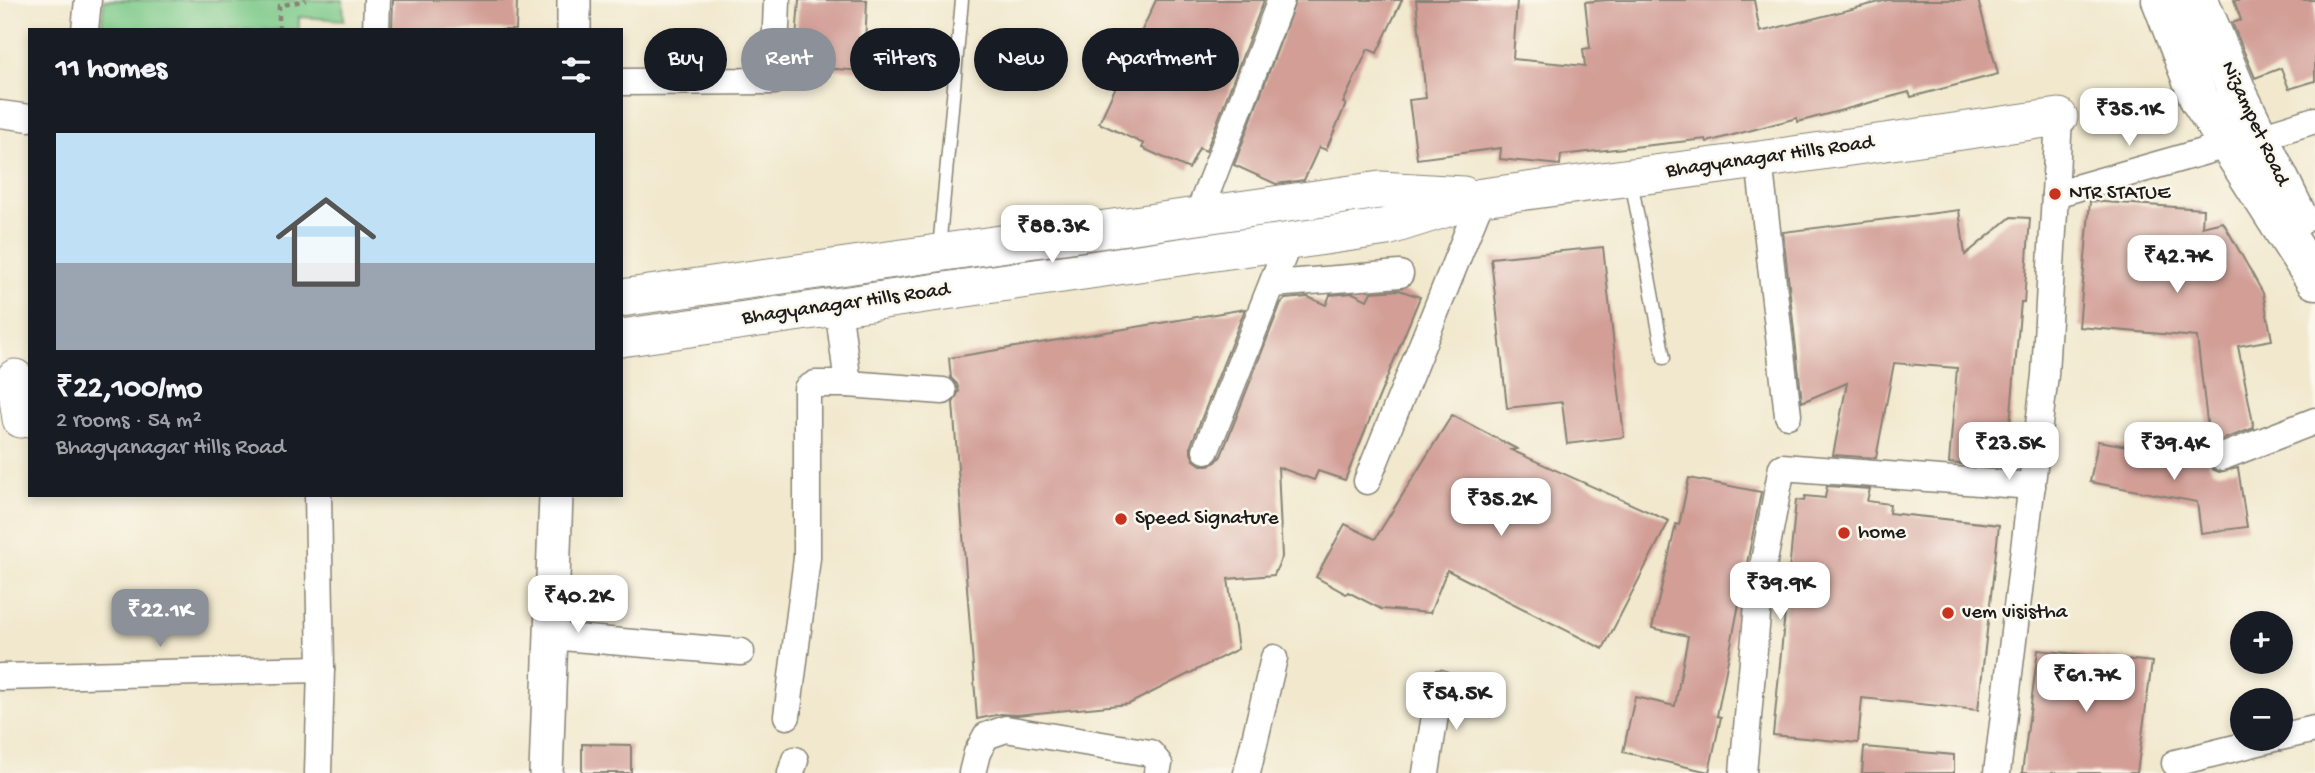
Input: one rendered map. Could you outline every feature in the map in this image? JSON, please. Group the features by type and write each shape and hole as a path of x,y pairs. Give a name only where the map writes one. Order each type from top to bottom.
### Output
{"main road":[{"name":"Nizampet Road","path":"2161,0 2199,99 2243,141 2315,246"},
{"name":"Nizampet Road","path":"2199,0 2238,94 2243,141 2315,280"},
{"name":"Bhagyanagar Hills Road","path":"623,338 1387,227 1482,197 2059,117"},
{"name":"Bhagyanagar Hills Road","path":"623,298 1380,190 1482,197"},
{"path":"928,293 931,254"},
{"path":"15,378 17,420"}],"street":[{"path":"85,28 88,0"},
{"path":"376,28 377,0"},
{"path":"574,0 574,28"},
{"path":"623,82 774,81 777,0"},
{"path":"1198,215 1281,0"},
{"path":"0,114 28,118"},
{"path":"1997,773 2045,375 2059,117"},
{"path":"2054,194 2315,120"},
{"path":"1759,160 1788,415"},
{"path":"1367,481 1482,197"},
{"path":"1206,450 1290,241"},
{"path":"1273,284 1400,274"},
{"path":"838,306 848,384"},
{"path":"787,716 807,558 807,389 815,384 848,384 943,391"},
{"path":"2222,457 2315,421"},
{"path":"1743,773 1760,582 1782,467 2032,485"},
{"path":"318,497 321,668 318,773"},
{"path":"546,773 555,497"},
{"path":"550,636 741,652"},
{"path":"1247,773 1274,658"},
{"path":"0,677 321,668"},
{"path":"1426,773 1440,684"},
{"path":"972,773 977,753 986,736 1006,729 1150,753 1158,764 1157,773"},
{"path":"2293,734 2315,729"},
{"path":"2175,763 2230,750"}],"lane":[{"path":"931,254 961,0"},
{"path":"1630,177 1664,358"}],"path":[{"path":"279,28 279,6 306,0"}],"green space":[{"path":"104,0 343,0 344,20 299,17 299,28 101,28"}],"building":[{"path":"393,0 517,0 516,28 392,28"},
{"path":"799,0 867,0 866,28 850,28 850,70 836,69 836,28 797,28"},
{"path":"1156,0 1264,0 1239,65 1239,28 1143,28"},
{"path":"1296,0 1402,0 1377,53 1368,49 1343,103 1346,104 1326,150 1319,147 1304,180 1276,184 1234,165"},
{"path":"1416,0 1517,0 1513,59 1585,66 1583,49 1590,48 1585,2 1754,0 1760,32 1888,0 1978,0 1998,74 1911,97 1909,92 1798,122 1797,118 1707,142 1706,139 1561,155 1560,165 1500,159 1501,148 1417,159 1409,100 1426,98"},
{"path":"2234,0 2315,0 2315,81 2289,89 2281,68 2255,78 2232,23 2241,20"},
{"path":"1114,91 1229,91 1206,151 1199,148 1189,169 1142,148 1144,144 1099,123"},
{"path":"2090,201 2203,209 2202,227 2223,222 2263,293 2272,340 2238,346 2254,428 2216,442 2210,447 2197,337 2079,327"},
{"path":"1959,210 1965,255 2011,217 2030,218 2006,468 1949,463 1957,368 1894,363 1876,458 1833,455 1847,383 1802,402 1783,232"},
{"path":"1603,247 1624,437 1567,444 1562,402 1507,408 1491,258"},
{"name":"Speed Signature","path":"1399,290 1420,297 1345,480 1318,471 1314,480 1278,467 1282,557 1274,575 1228,579 1238,649 1129,704 1017,715 1001,714 977,719 953,403 959,391 951,378 949,358 1245,309 1191,445 1194,460 1201,465 1209,465 1221,456 1281,303 1285,299 1308,297 1326,305 1330,295 1353,293 1367,300 1371,292"},
{"path":"1452,415 1517,449 1511,450 1669,521 1603,649 1447,570 1430,613 1381,609 1316,577 1345,524 1375,539"},
{"path":"2098,441 2207,460 2212,469 2219,472 2238,468 2247,527 2201,533 2197,502 2090,482"},
{"path":"1689,478 1761,492 1717,716 1721,717 1709,772 1623,752 1635,697 1675,706 1688,636 1652,628"},
{"path":"1827,486 1870,489 1867,501 1890,504 1889,513 1999,525 1978,710 1862,698 1858,743 1773,735 1796,500 1804,501 1805,496 1825,498"},
{"path":"2038,650 2152,662 2137,773 2022,773"},
{"path":"582,744 631,745 631,773 582,773"},
{"path":"1864,747 1954,755 1954,773 1862,773"}],"place":[{"name":"NTR STATUE","path":"2055,194"},
{"name":"Speed Signature","path":"1121,519"},
{"name":"home","path":"1844,533"},
{"name":"vem visistha","path":"1948,613"}]}
